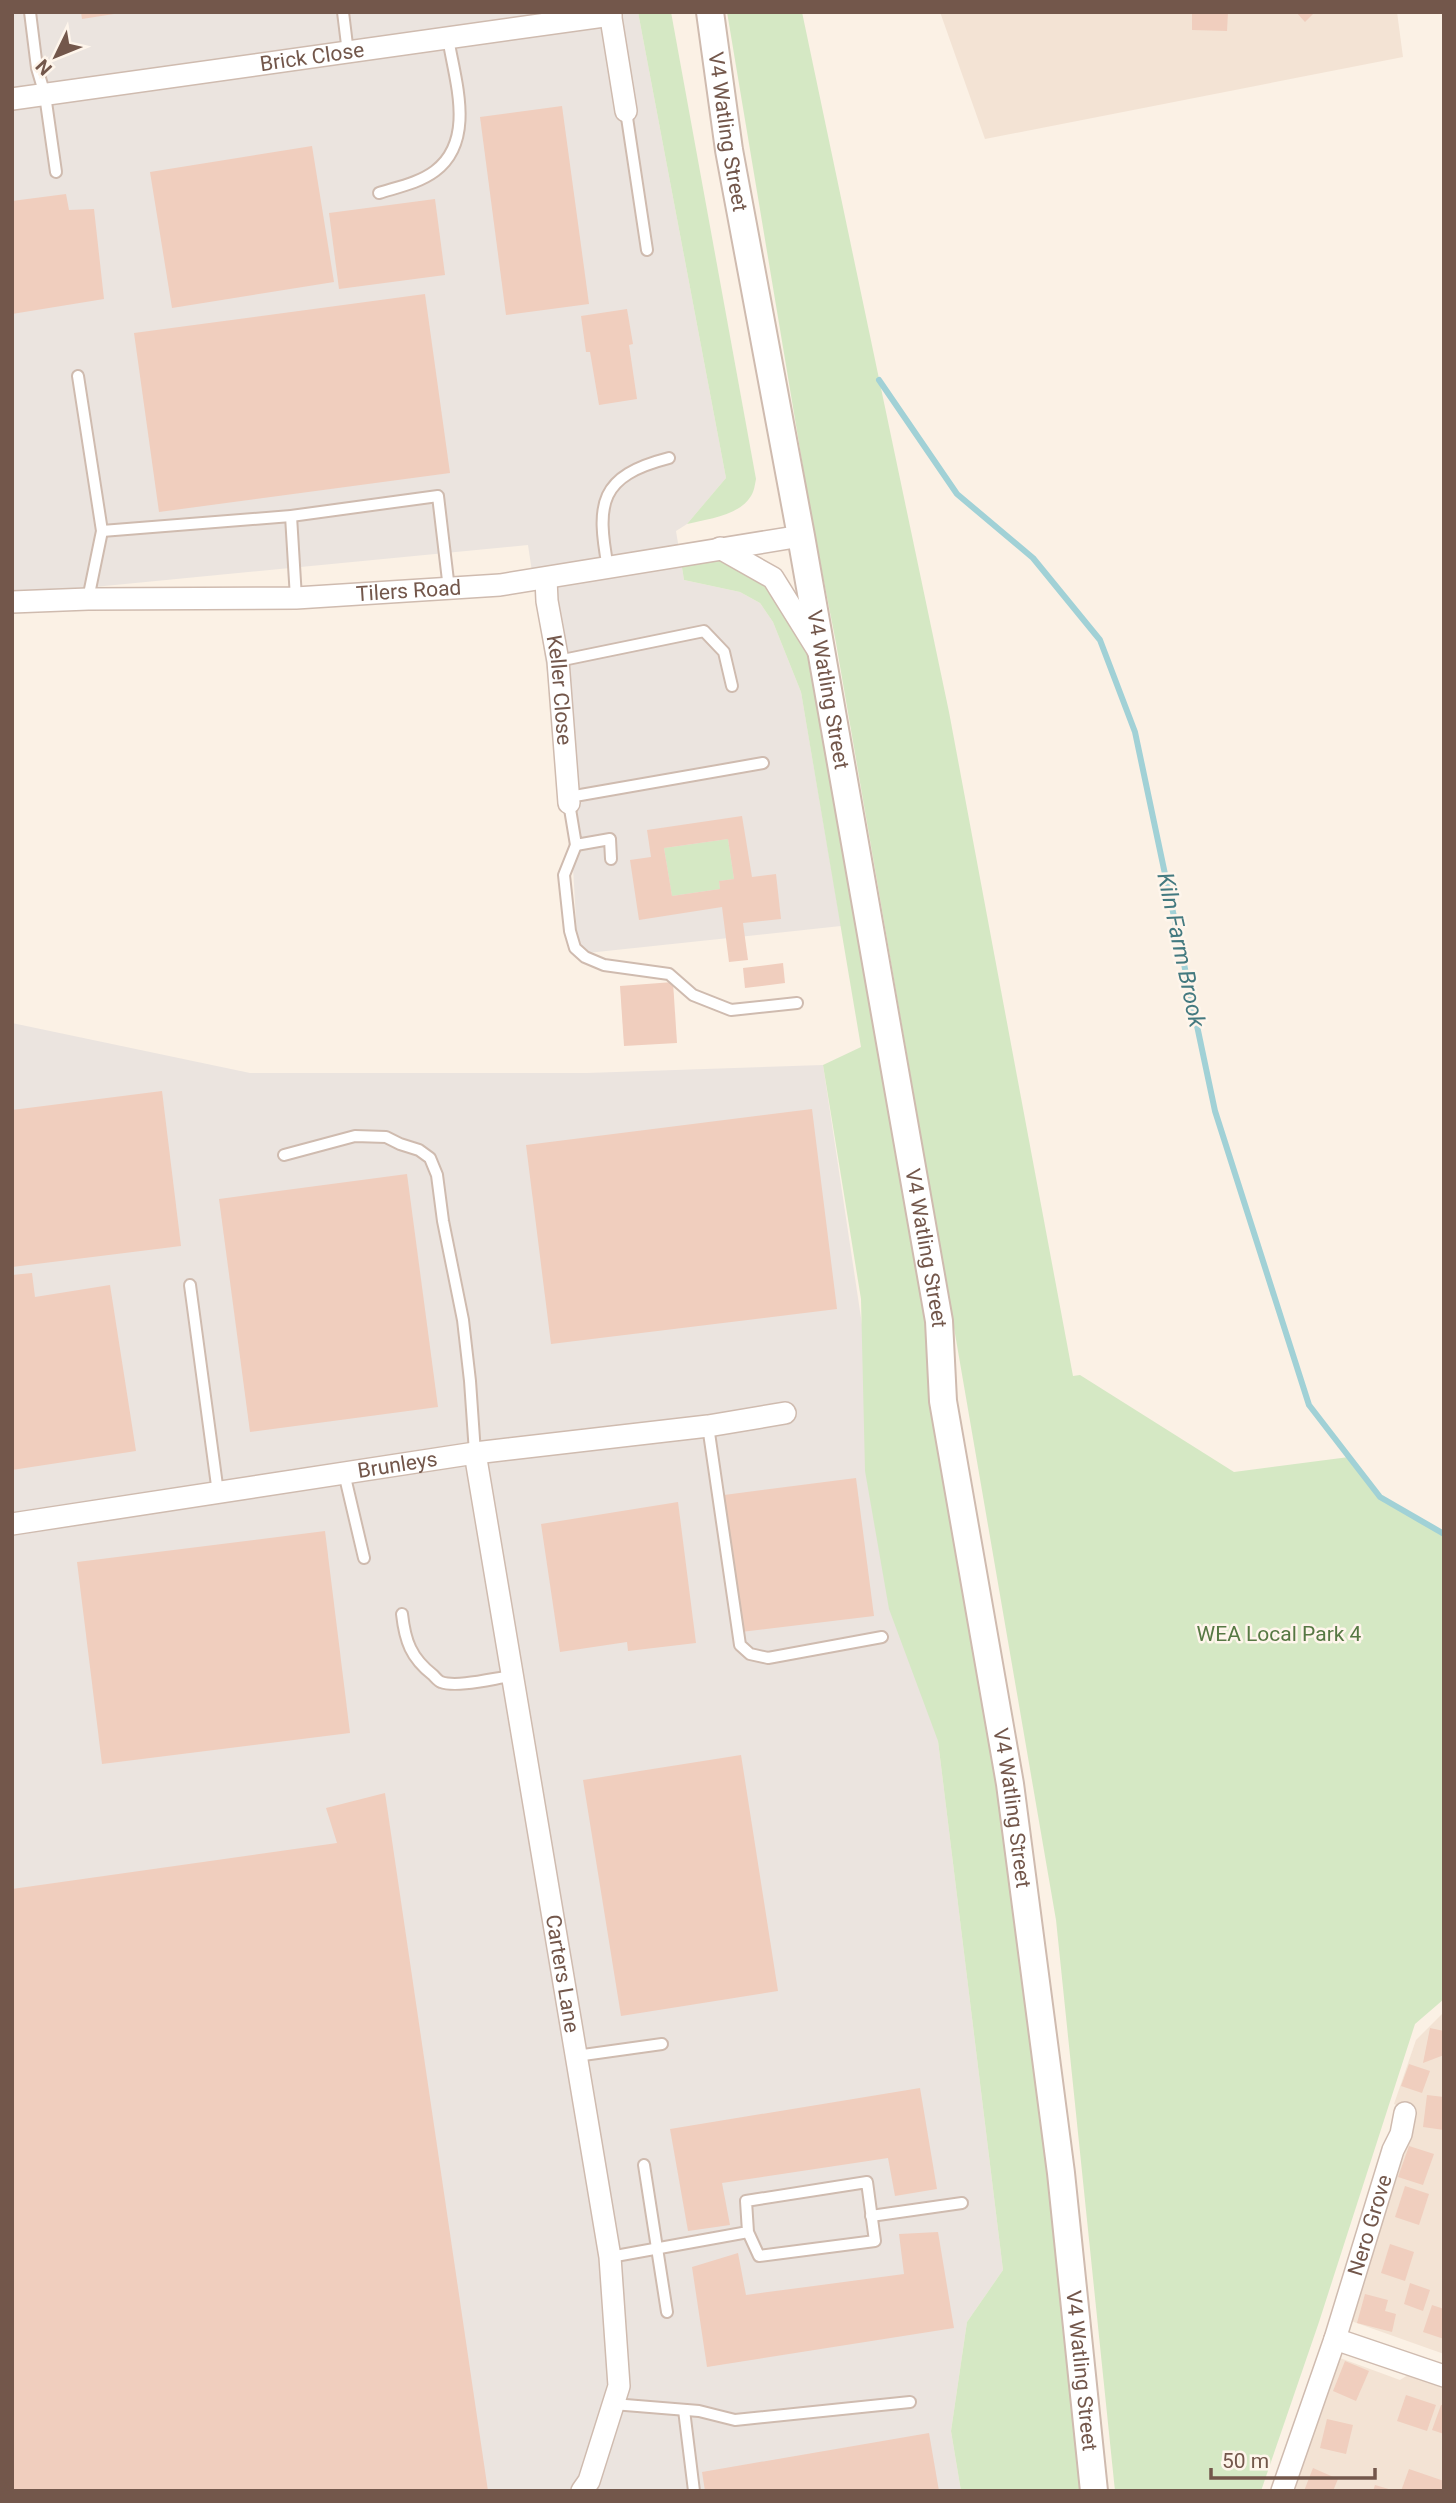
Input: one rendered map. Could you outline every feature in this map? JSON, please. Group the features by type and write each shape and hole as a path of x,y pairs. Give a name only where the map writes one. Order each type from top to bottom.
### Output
{"street":[{"name":"V4 Watling Street","path":"710,12 729,150 801,536 939,1321 943,1401 1010,1784 1061,2173 1094,2491"},
{"name":"Brick Close","path":"12,99 611,14"},
{"path":"611,14 626,111"},
{"name":"Tilers Road","path":"12,602 296,598 449,589 546,579 801,536"},
{"path":"720,548 773,578 822,656"},
{"name":"Keller Close","path":"546,579 547,601 558,661 569,800"},
{"name":"Brunleys","path":"12,1524 475,1453 708,1426 785,1413"},
{"name":"Carters Lane","path":"475,1453 610,2257 619,2386 589,2481 582,2491"},
{"name":"Nero Grove","path":"1282,2491 1335,2339 1393,2150 1401,2134 1405,2113"},
{"path":"1335,2339 1444,2376"}],"lane":[{"path":"30,12 55,172"},
{"path":"343,12 348,53"},
{"path":"379,193 418,181 436,171 450,154 460,132 448,38"},
{"path":"626,111 647,250"},
{"path":"78,376 102,531 88,599"},
{"path":"608,568 602,527 606,495 624,476 640,465 669,458"},
{"path":"102,531 291,516 438,496 449,589"},
{"path":"291,516 296,598"},
{"path":"558,661 704,631 724,652 732,685"},
{"path":"763,763 569,800 576,845 564,875 570,931 575,948 585,957 604,965 669,974 693,996 731,1010 797,1003"},
{"path":"576,845 610,839 611,859"},
{"path":"284,1154 355,1136 386,1137 419,1150 430,1158 437,1175 443,1221 463,1320 475,1453"},
{"path":"190,1285 218,1493"},
{"path":"708,1426 740,1645 750,1654 768,1658 882,1637"},
{"path":"344,1473 364,1558"},
{"path":"402,1614 404,1633 419,1665 442,1682 458,1683 512,1676"},
{"path":"576,2056 662,2044"},
{"path":"644,2165 667,2312"},
{"path":"867,2182 875,2241 760,2256 748,2232 746,2201 867,2182"},
{"path":"872,2217 962,2203"},
{"path":"610,2257 748,2232"},
{"path":"613,2404 699,2411 734,2420 910,2402"},
{"path":"684,2410 694,2491"}],"shaded area":[{"path":"12,12 638,12 726,478 687,524 676,531 684,580 740,592 760,603 773,622 801,692 841,926 578,954 571,833 528,545 12,595"},
{"path":"940,12 1397,12 1403,57 985,139"},
{"path":"12,1023 250,1073 587,1073 823,1065 869,1371 938,1741 1003,2270 967,2322 951,2431 961,2491 12,2491"},
{"path":"1444,2012 1444,2354 1351,2321 1417,2115 1394,2104 1416,2040"},
{"path":"1340,2358 1400,2380 1408,2375 1444,2386 1444,2491 1291,2491"}],"green space":[{"path":"638,12 671,12 756,479 752,494 739,508 722,516 687,524 726,478"},
{"name":"WEA Local Park 4","path":"727,12 802,12 949,712 1073,1376 1080,1375 1234,1472 1349,1457 1380,1497 1444,1534 1444,1999 1415,2024 1319,2322 1261,2491 1115,2491 1056,1920 836,643 811,515"},
{"path":"720,548 773,578 822,656 1010,1784 1094,2491 961,2491 951,2431 967,2322 1003,2270 938,1741 889,1609 865,1471 861,1299 823,1065 861,1047 801,692 773,622 760,603 740,592 684,580 680,555"},
{"path":"728,839 734,879 719,881 720,889 672,896 664,848"}],"building":[{"path":"81,12 114,12 114,14 82,19"},
{"path":"1192,12 1228,12 1227,31 1192,30"},
{"path":"1296,12 1315,12 1305,22"},
{"path":"562,106 589,304 506,315 480,117"},
{"path":"312,146 334,282 172,308 150,172"},
{"path":"66,194 69,210 94,209 104,299 12,314 12,201"},
{"path":"435,199 445,275 339,289 329,213"},
{"path":"425,294 450,473 159,512 134,333"},
{"path":"627,309 637,399 599,405 590,352 586,352 581,316"},
{"path":"742,816 752,877 776,874 781,919 743,923 748,960 729,962 722,907 639,920 630,860 651,857 647,830","holes":["728,839 734,879 719,881 720,889 672,896 664,848"]},
{"path":"783,963 785,983 745,988 743,968"},
{"path":"673,982 677,1043 624,1046 620,986"},
{"path":"162,1091 181,1246 12,1267 12,1110"},
{"path":"812,1109 837,1309 551,1344 526,1145"},
{"path":"407,1174 438,1407 250,1432 219,1199"},
{"path":"32,1273 35,1297 110,1285 136,1451 12,1470 12,1275"},
{"path":"856,1478 874,1616 741,1632 724,1495"},
{"path":"678,1502 696,1643 628,1651 627,1642 560,1652 541,1524"},
{"path":"325,1531 350,1733 102,1764 77,1562"},
{"path":"741,1755 778,1991 621,2016 583,1780"},
{"path":"385,1793 488,2491 12,2491 12,1889 337,1843 326,1808"},
{"path":"1430,2028 1444,2031 1444,2055 1423,2063"},
{"path":"1409,2064 1430,2071 1422,2093 1401,2086"},
{"path":"920,2088 937,2189 895,2196 888,2158 722,2183 730,2225 688,2231 670,2129"},
{"path":"1427,2095 1444,2097 1444,2130 1423,2127"},
{"path":"1409,2146 1434,2154 1423,2185 1398,2177"},
{"path":"1405,2186 1429,2194 1419,2225 1395,2217"},
{"path":"938,2232 954,2328 707,2367 692,2267 738,2253 746,2295 904,2274 899,2234"},
{"path":"1390,2244 1414,2252 1405,2281 1381,2273"},
{"path":"1410,2283 1430,2290 1423,2311 1404,2304"},
{"path":"1365,2294 1388,2300 1385,2311 1396,2314 1392,2332 1357,2323"},
{"path":"1432,2305 1444,2309 1444,2339 1423,2332"},
{"path":"1345,2361 1369,2371 1356,2401 1333,2391"},
{"path":"1406,2395 1436,2405 1427,2431 1397,2421"},
{"path":"1441,2405 1444,2405 1444,2434 1432,2430"},
{"path":"1327,2419 1353,2425 1346,2454 1320,2448"},
{"path":"929,2433 939,2491 705,2491 702,2472"},
{"path":"1313,2468 1338,2479 1333,2491 1304,2491"},
{"path":"1409,2469 1444,2481 1444,2491 1401,2491"},
{"path":"1375,2485 1392,2490 1392,2491 1373,2491"}],"waterway":[{"name":"Kiln Farm Brook","path":"879,380 957,494 1033,558 1100,640 1135,732 1215,1111 1309,1405 1380,1497 1444,1534"}]}
